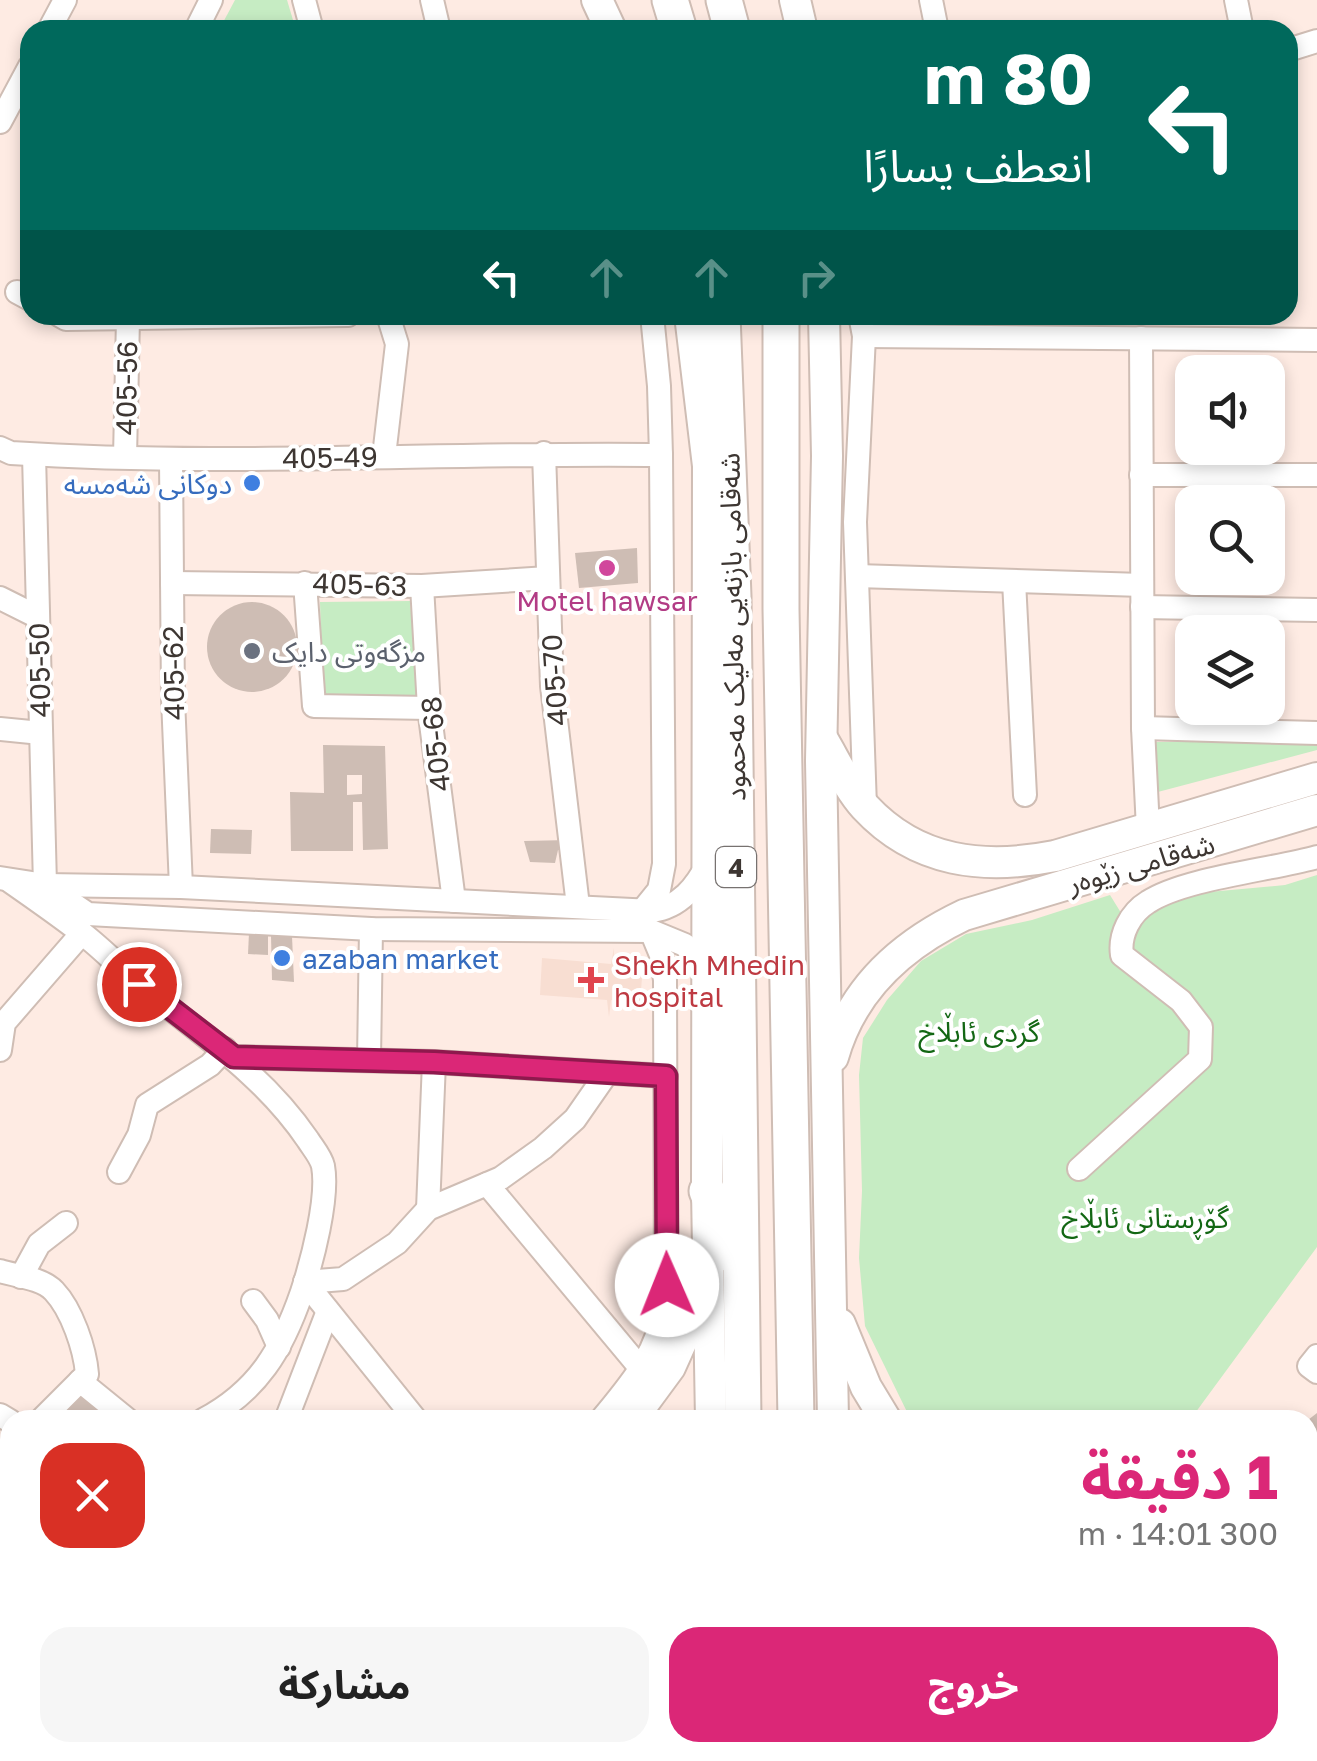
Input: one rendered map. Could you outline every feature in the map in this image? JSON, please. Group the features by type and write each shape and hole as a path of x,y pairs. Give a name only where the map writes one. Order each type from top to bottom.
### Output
{"highway":[{"name":"شەقامی بازنەیی مەلیک مەحمود","path":"722,325 733,596 724,1280 743,1410"},
{"name":"شەقامی بازنەیی مەلیک مەحمود","path":"781,325 781,609 796,1410"},
{"path":"708,466 727,418"},
{"path":"707,1191 724,1280"}],"main road":[{"path":"691,325 708,466 707,1191"},
{"path":"824,325 827,439 822,738 834,1410"},
{"path":"822,738 865,807"},
{"name":"شەقامی زێوەر","path":"865,807 906,839 931,852 972,862 1016,864 1317,778"},
{"path":"1254,831 1268,792"},
{"name":"شەقامی زێوەر","path":"828,1075 838,1040 875,977 931,930 964,915 1317,810"},
{"path":"638,1410 724,1280"},
{"path":"711,1410 724,1280"},
{"path":"832,1304 849,1350 881,1410"}],"street":[{"path":"0,122 20,85"},
{"name":"405-56","path":"124,458 128,325"},
{"path":"384,456 396,344 391,325"},
{"path":"609,1410 642,1370 657,1338 666,1302 664,967 647,921 664,864 661,456 653,325"},
{"path":"865,807 856,522 862,325 1141,338 1317,340"},
{"path":"1141,338 1143,728 1148,829"},
{"path":"827,439 859,439"},
{"name":"405-49","path":"0,448 34,455 172,459 661,456"},
{"name":"405-70","path":"544,454 552,686 578,906"},
{"name":"405-50","path":"34,455 45,885"},
{"name":"405-62","path":"172,459 173,699 181,887"},
{"path":"1142,475 1317,475"},
{"path":"858,576 1014,581 1317,610"},
{"name":"405-63","path":"172,583 422,586 548,578"},
{"path":"1014,581 1025,795"},
{"path":"306,583 314,706 429,708"},
{"name":"405-68","path":"422,586 429,708 454,900"},
{"path":"0,598 38,617"},
{"path":"1143,728 1317,732"},
{"path":"0,729 41,734"},
{"path":"1078,1170 1200,1060 1200,1027 1180,1001 1122,955 1120,941 1134,914 1148,902 1177,889 1317,857"},
{"path":"45,885 88,914 371,929 647,921 680,901 708,863"},
{"path":"4,878 45,885 181,887 578,906 647,921 685,946 708,974"},
{"path":"4,878 82,932 139,984 229,1053 267,1088 323,1162 324,1187 305,1282 293,1319 252,1387 221,1410"},
{"path":"369,1060 371,929"},
{"path":"0,1050 2,1022 82,932"},
{"path":"119,1172 139,1135 147,1105 229,1053 666,1076"},
{"path":"428,1209 434,1062"},
{"path":"305,1282 344,1279 397,1243 428,1209 487,1184 544,1148 575,1118 607,1073"},
{"path":"487,1184 642,1370"},
{"path":"51,1410 88,1374 85,1347 54,1291 42,1283 11,1274 66,1223"},
{"path":"305,1282 408,1410"},
{"path":"253,1301 279,1346"},
{"path":"290,1410 328,1310"},
{"path":"80,1382 115,1410"}],"shaded area":[{"name":"Shekh Mhedin hospital","path":"614,948 614,964 643,966 640,1002 611,1000 609,1017 607,1000 540,995 542,958 611,964"}],"green space":[{"path":"235,0 287,0 293,20 224,20"},
{"path":"410,601 419,699 323,701 320,602"},
{"path":"1317,741 1317,750 1154,793 1154,742"},
{"name":"گۆڕستانی ئابڵاخ","path":"1317,875 1317,1247 1197,1410 906,1410 865,1326 859,1258 859,1075 863,1038 887,1000 921,961 966,934 1032,920 1110,895 1131,929 1156,906 1198,893 1285,885"}],"building":[{"name":"Motel hawsar","path":"637,548 638,583 579,588 575,553"},
{"name":"مزگەوتی دایک","path":"252,602 284,615 297,647 284,679 252,692 220,679 207,647 220,615"},
{"path":"323,745 385,746 388,849 363,850 362,802 353,802 353,851 291,851 290,792 324,793","holes":["347,775 362,775 362,794 347,795"]},
{"path":"211,829 252,830 251,854 210,853"},
{"path":"568,840 569,849 558,850 555,863 530,862 524,841"},
{"path":"249,933 268,935 268,955 248,954"},
{"name":"azaban market","path":"271,935 292,936 294,982 272,980"},
{"path":"79,1392 99,1410 65,1410"}],"place":[{"name":"دوکانی شەمسە","path":"252,483"},
{"name":"Motel hawsar","path":"607,568"},
{"name":"مزگەوتی دایک","path":"252,651"},
{"name":"azaban market","path":"282,958"},
{"name":"Shekh Mhedin hospital","path":"591,980"}],"route":[{"path":"139,984 234,1057 434,1062 666,1076 667,1285"}],"park label":[{"name":"گردی ئابڵاخ","path":"979,1031"}]}
